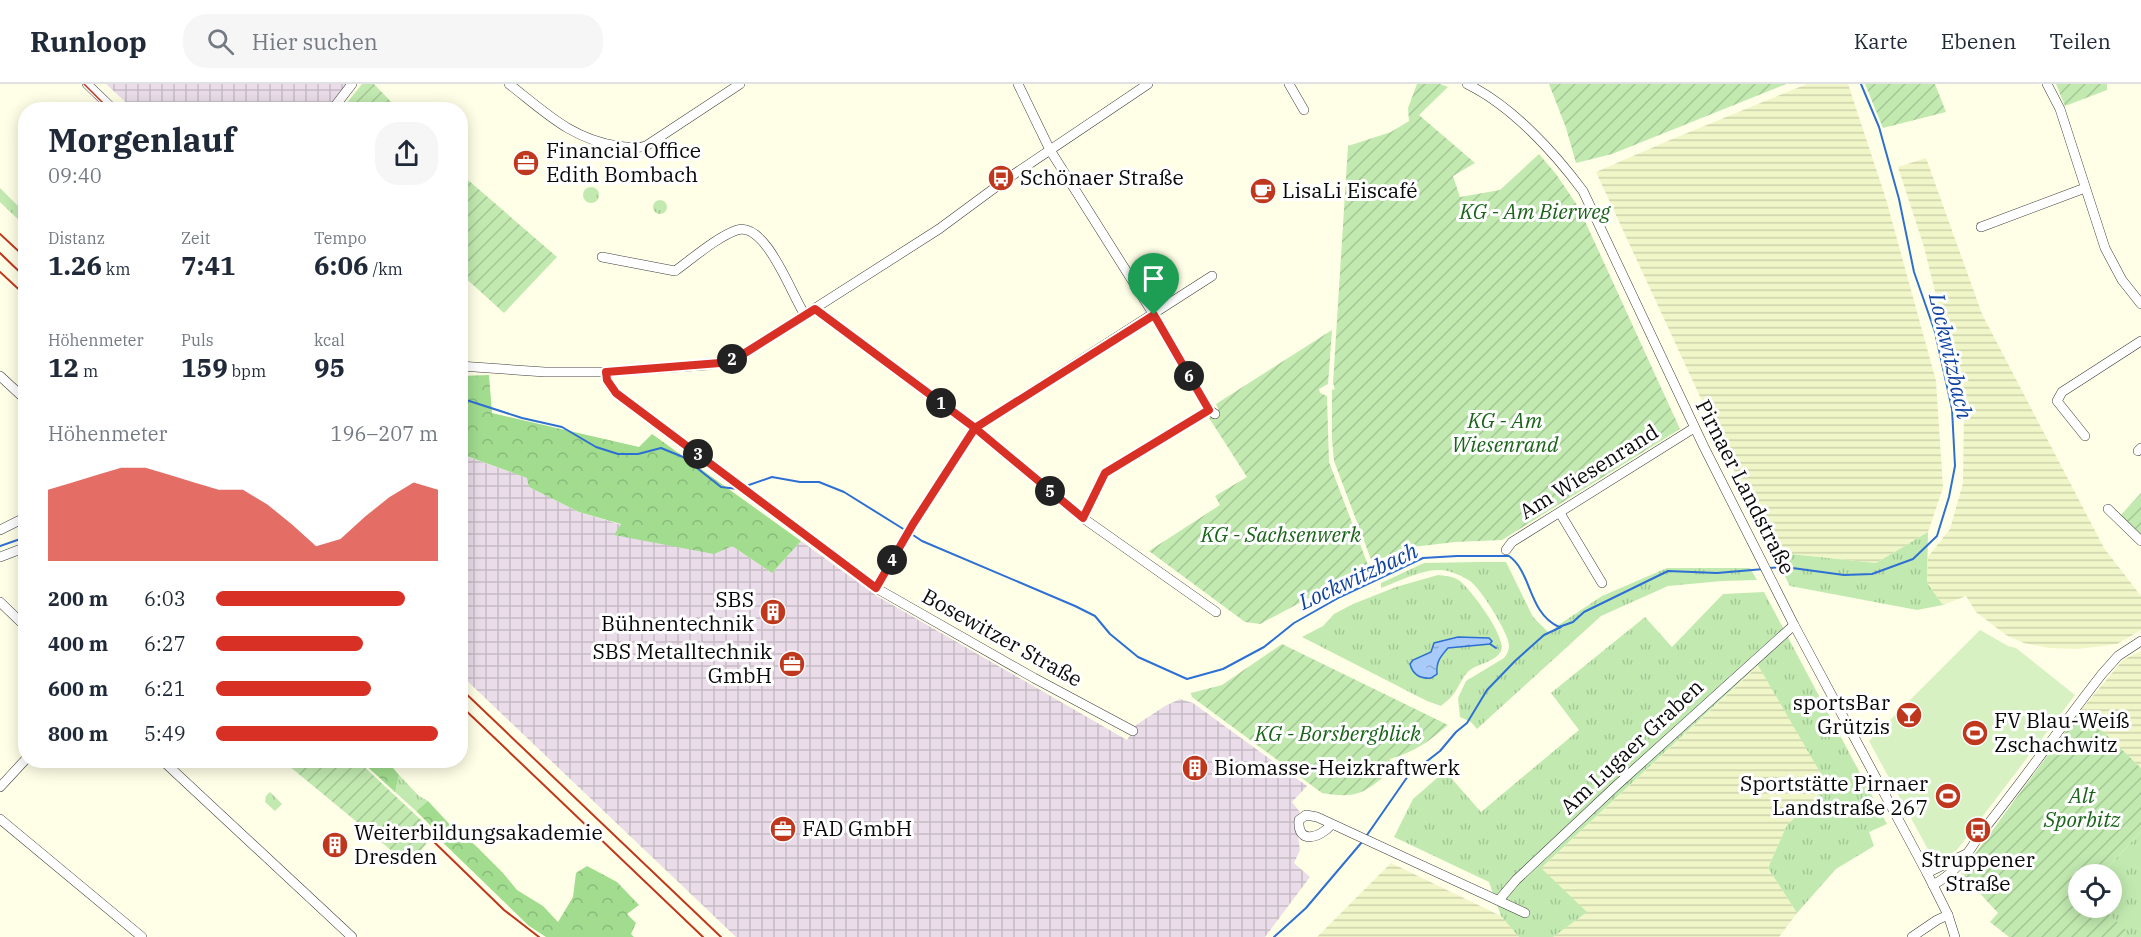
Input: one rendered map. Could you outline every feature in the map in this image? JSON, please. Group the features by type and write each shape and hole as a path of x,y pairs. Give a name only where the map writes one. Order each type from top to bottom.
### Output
{"street":[{"path":"87,84 106,102"},
{"path":"338,102 352,84"},
{"path":"509,84 574,133 587,139 635,148 646,146 740,84"},
{"path":"1018,84 1050,150 1212,412 1105,473 1083,518"},
{"path":"468,367 545,372 606,372 720,363 745,353 939,229 1148,84"},
{"path":"1289,84 1304,110"},
{"name":"Pirnaer Landstraße","path":"1467,84 1494,100 1539,140 1566,168 1583,191 1694,428 1794,625 1928,873 1948,915 1955,937"},
{"path":"2047,84 2060,109 2105,248 2122,280 2141,304"},
{"path":"1981,227 2085,188"},
{"path":"602,257 675,271 728,234 739,229 752,231 760,237 794,292 805,315"},
{"path":"876,588 913,524 975,428 1212,276"},
{"path":"815,309 975,428 1083,518 1216,612"},
{"path":"2085,436 2057,401 2062,392 2141,342"},
{"name":"Bosewitzer Straße","path":"606,372 607,380 616,393 876,588 1034,678 1133,731"},
{"path":"0,376 18,393"},
{"name":"Am Wiesenrand","path":"1506,550 1512,542 1694,428"},
{"path":"2108,509 2141,541"},
{"path":"1560,513 1602,583"},
{"path":"0,530 18,521"},
{"path":"0,557 18,550"},
{"path":"0,602 18,619"},
{"name":"Am Lugaer Graben","path":"1499,900 1516,880 1617,785 1794,625"},
{"path":"1933,885 1950,875 2102,674 2118,656 2141,641"},
{"path":"0,787 18,768"},
{"path":"171,768 352,937"},
{"path":"0,819 142,937"},
{"path":"1331,825 1525,913"},
{"path":"1928,873 1968,852"},
{"path":"1912,937 1948,915"}],"shaded area":[{"path":"106,84 349,84 334,102 125,102"},
{"path":"468,457 528,478 529,487 579,512 622,525 614,535 732,546 772,573 801,541 877,596 1127,740 1136,725 1180,699 1193,703 1307,786 1292,802 1300,812 1296,822 1300,850 1294,863 1310,877 1265,937 736,937 468,682"}],"green space":[{"path":"362,84 374,84 391,102 348,102"},
{"path":"1417,84 1440,84 1448,87 1419,115 1475,163 1453,176 1460,197 1500,190 1539,154 1556,174 1579,208 1680,429 1502,540 1455,542 1404,548 1372,562 1334,461 1332,440 1332,390 1335,389 1333,383 1348,146 1391,132 1409,121 1408,108"},
{"path":"1549,84 1786,84 1612,154 1576,163 1566,128"},
{"path":"1807,84 1848,84 1886,199 1936,381 1943,488 1928,532 1876,563 1772,552 1596,172"},
{"path":"1865,84 1935,84 1946,112 1883,128"},
{"path":"2056,84 2107,84 2107,90 2065,106"},
{"path":"1926,158 1982,314 2104,548 2141,596 2141,630 2117,644 2078,649 2049,648 2024,643 2006,635 1976,612 1966,596 1943,605 1927,583 1928,557 1950,529 1963,483 1964,409 1924,247 1898,167"},
{"path":"468,180 557,257 504,313 468,280"},
{"path":"588,187 594,187 599,195 597,201 588,203 583,198 583,192"},
{"path":"0,188 18,206 18,219 0,202"},
{"path":"657,200 663,200 667,207 663,214 657,214 653,210 653,204"},
{"name":"KG - Sachsenwerk","path":"1332,330 1328,384 1319,389 1320,393 1327,396 1329,462 1368,565 1260,624 1245,622 1149,551 1220,505 1215,496 1247,477 1209,418 1219,411 1216,404"},
{"path":"489,375 492,413 639,447 652,434 801,541 772,573 732,546 714,554 614,535 621,524 579,512 529,487 527,478 468,457 468,376"},
{"path":"2141,493 2141,535 2120,516"},
{"path":"1928,532 1927,583 1943,605 1917,610 1790,586 1772,552 1876,563"},
{"path":"1506,562 1533,617 1550,634 1557,626 1602,596 1667,568 1750,568 1757,580 1668,586 1601,616 1477,729 1471,722 1460,717 1458,698 1466,681 1504,658 1509,647 1504,631 1487,601 1470,581 1444,570 1418,574 1381,588 1381,583 1424,563"},
{"path":"1438,575 1455,578 1465,586 1494,625 1501,644 1501,651 1498,655 1470,670 1454,694 1441,706 1302,637 1323,626 1334,614 1353,604 1396,587"},
{"path":"1764,592 1887,824 1869,832 1874,846 1836,869 1797,913 1768,868 1787,825 1828,786 1758,665 1541,868 1587,912 1553,937 1519,937 1501,916 1489,882 1394,837 1413,799 1445,771 1481,812 1579,730 1551,693 1645,617 1672,647 1723,594"},
{"name":"Sportstätte Pirnaer Landstraße 267","path":"1980,630 2016,648 2075,695 1957,850 1947,856 1931,855 1869,741"},
{"name":"KG - Borsbergblick","path":"1282,644 1448,725 1421,745 1390,759 1391,771 1367,789 1344,795 1322,793 1192,697 1191,693 1222,685"},
{"path":"2141,651 2141,768 2081,710 2123,660"},
{"path":"1759,665 1828,786 1787,825 1768,868 1797,913 1779,937 1553,937 1586,912 1540,869"},
{"name":"Alt Sporbitz","path":"2081,710 2141,768 2141,831 2111,864 2068,864 2068,918 2113,918 2127,931 2122,937 2009,937 1990,922 1998,913 1961,873"},
{"path":"291,768 365,768 435,833 409,865"},
{"path":"369,768 393,768 399,775 395,792"},
{"path":"399,775 419,796 428,801 416,811 395,792"},
{"path":"270,792 282,804 275,811 265,802"},
{"path":"428,801 453,828 475,845 503,873 517,890 543,906 558,922 573,897 576,873 587,866 617,882 639,905 627,914 636,923 631,934 634,937 546,937 529,926 434,834 436,831 416,811"},
{"path":"2141,831 2141,937 2122,937 2126,932 2112,918 2122,918 2122,864 2111,864"},
{"path":"1391,863 1501,916 1519,937 1317,937"}],"water":[{"path":"1458,637 1489,638 1492,641 1490,644 1448,648 1439,660 1437,674 1431,678 1424,678 1415,674 1410,664 1413,660 1431,652 1434,643"}],"waterway":[{"name":"Lockwitzbach","path":"1769,568 1785,567 1844,575 1872,574 1913,559 1937,536 1949,497 1955,466 1952,409 1935,332 1914,272 1899,199 1879,127 1861,84"},
{"name":"Lockwitzbach","path":"468,401 522,418 562,427 596,447 618,454 638,454 661,448 683,457 721,487 738,489"},
{"name":"Lockwitzbach","path":"746,486 772,477 800,482 819,482 844,492 905,530"},
{"name":"Lockwitzbach","path":"910,533 922,541 1095,616 1110,634 1138,657 1187,679 1223,669 1264,647 1294,623 1340,597 1423,558 1509,556 1522,572 1541,612 1559,627 1573,622 1584,612 1668,571 1717,573 1764,569"},
{"name":"Lockwitzbach","path":"0,546 18,540"},
{"path":"1367,835 1408,776 1440,751 1467,723 1487,690 1544,635 1561,627"},
{"path":"1490,644 1496,648"},
{"path":"1274,937 1306,908 1362,842"}],"tram line":[{"path":"84,84 102,102"}],"railway":[{"path":"0,234 18,251"},
{"path":"0,253 18,270"},
{"path":"0,272 18,289"},
{"path":"468,696 721,937"},
{"path":"468,713 703,937"},
{"path":"431,839 504,910 539,937"}],"place":[{"name":"Financial Office Edith Bombach","path":"526,163"},
{"name":"Schönaer Straße","path":"1001,178"},
{"name":"LisaLi Eiscafé","path":"1263,191"},
{"name":"SBS Bühnentechnik","path":"773,612"},
{"name":"SBS Metalltechnik GmbH","path":"792,664"},
{"name":"sportsBar Grützis","path":"1909,715"},
{"name":"FV Blau-Weiß Zschachwitz","path":"1975,733"},
{"name":"Biomasse-Heizkraftwerk","path":"1195,768"},
{"name":"Sportstätte Pirnaer Landstraße 267","path":"1948,796"},
{"name":"FAD GmbH","path":"783,829"},
{"name":"Struppener Straße","path":"1978,830"},
{"name":"Weiterbildungsakademie Dresden","path":"335,845"}],"route":[{"path":"1154,315 975,428 815,309 745,353 720,363 606,372 610,387 616,393 876,588 913,524 975,428 1083,518 1105,473 1209,410 1154,315"}],"park label":[{"name":"KG - Am Bierweg","path":"1535,212"},
{"name":"KG - Am Wiesenrand","path":"1505,433"}]}
